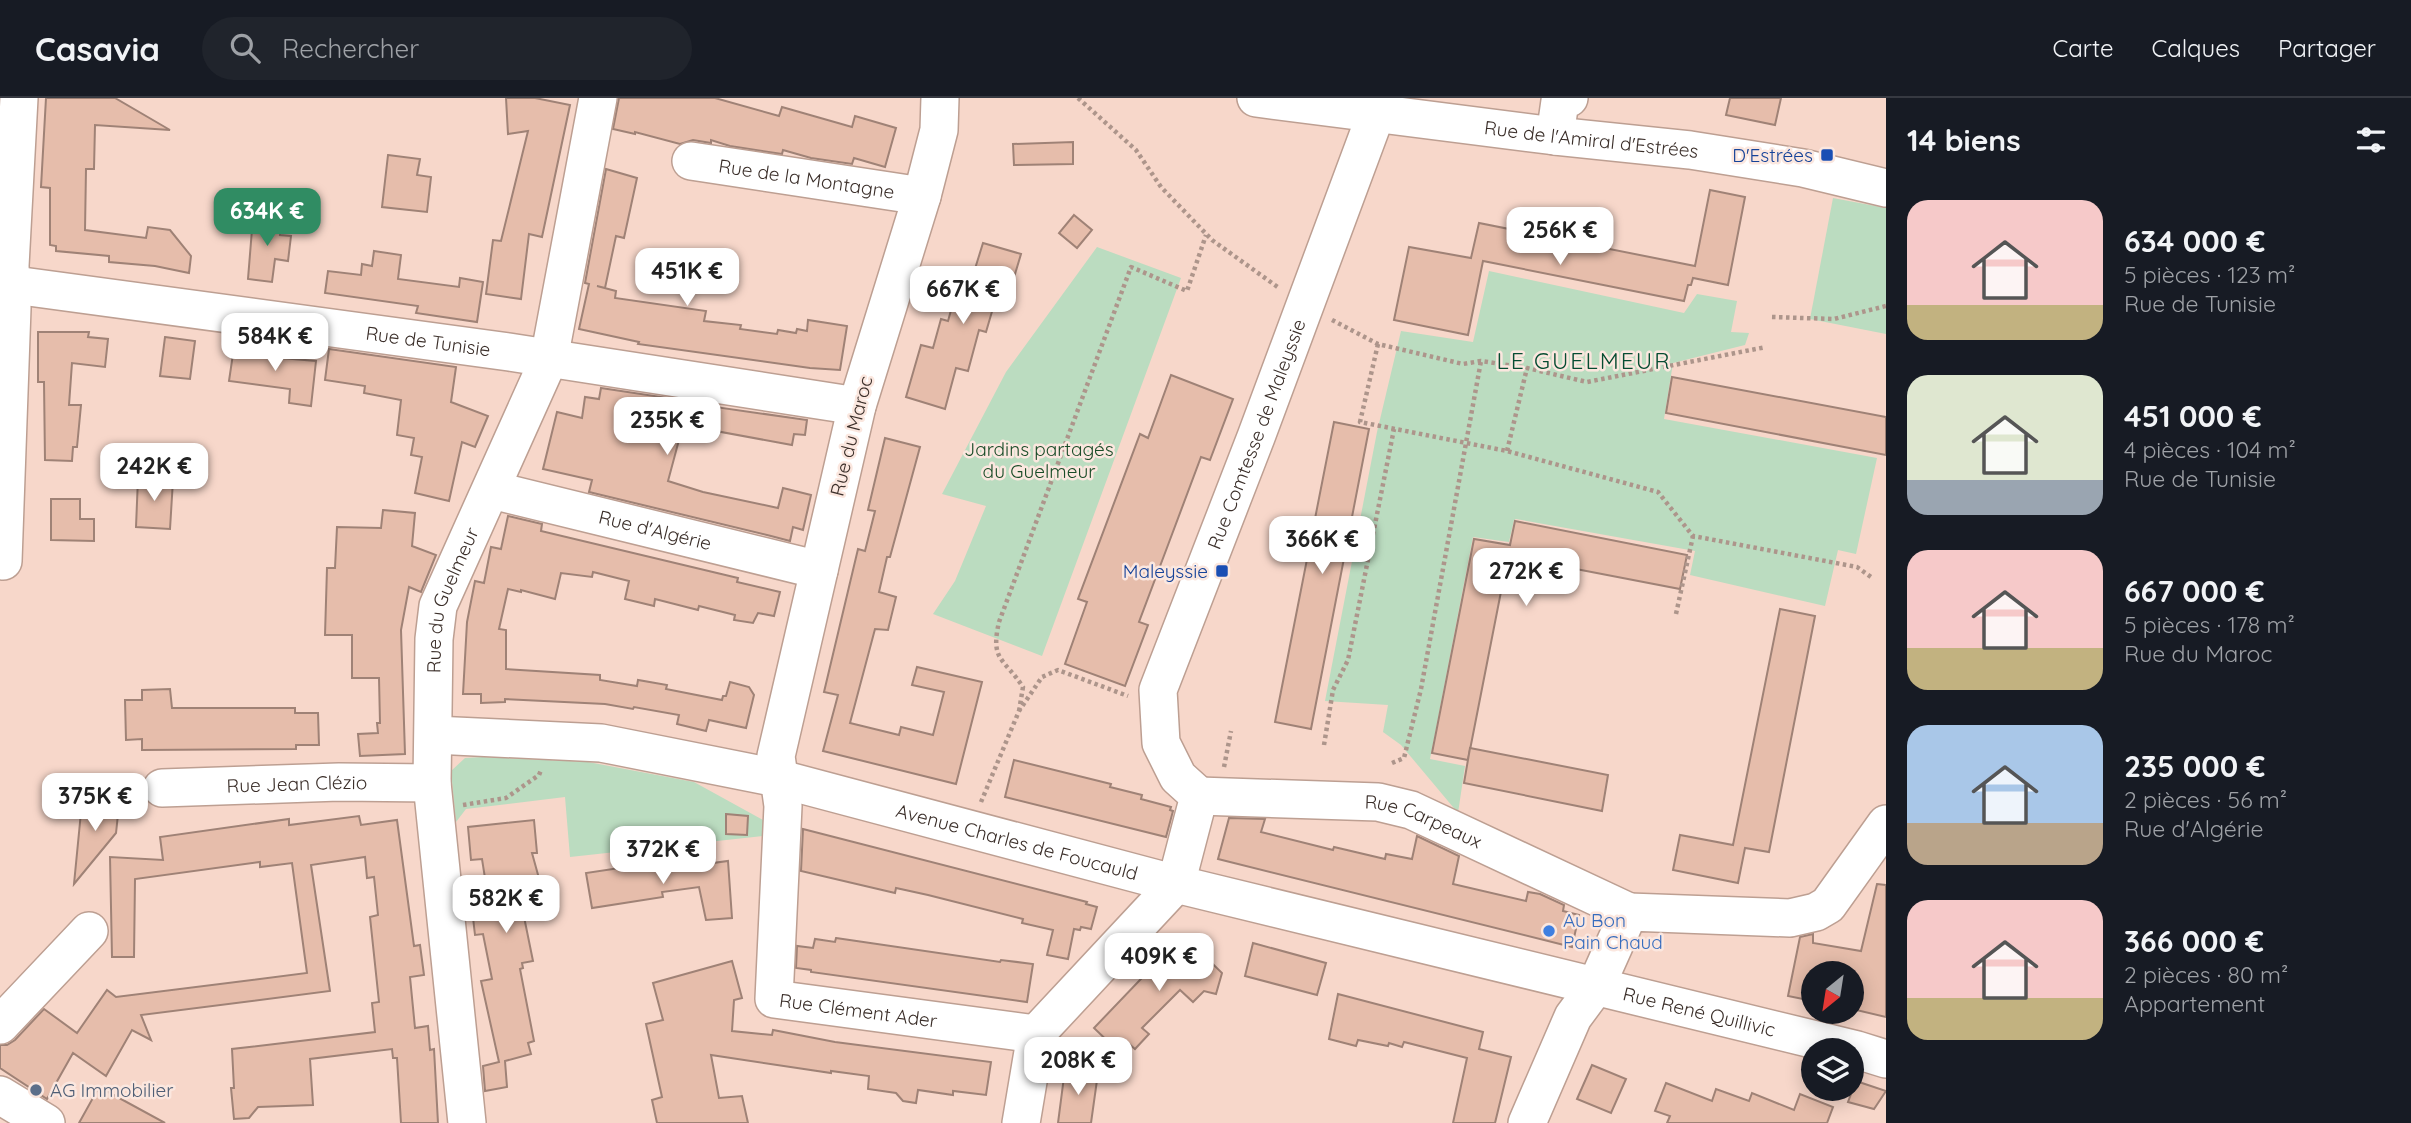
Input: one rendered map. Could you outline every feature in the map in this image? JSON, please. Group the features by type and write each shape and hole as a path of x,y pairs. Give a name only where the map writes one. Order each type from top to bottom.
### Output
{"street":[{"path":"3,561 12,308 6,284 19,98"},
{"name":"Rue du Guelmeur","path":"467,1123 433,795 434,639 438,606 549,359 598,98"},
{"name":"Rue du Maroc","path":"777,778 776,756 857,406 922,196 939,130 940,98"},
{"name":"Rue de l'Amiral d'Estrées","path":"1256,98 1296,103 1378,106 1555,136 1690,149 1803,169 1886,188"},
{"path":"1555,136 1560,102 1569,98"},
{"name":"Rue Comtesse de Maleyssie","path":"1211,784 1178,777 1161,743 1158,690 1256,437 1378,106"},
{"name":"Rue de la Montagne","path":"691,161 922,196"},
{"name":"Rue de Tunisie","path":"6,284 246,315 857,406"},
{"name":"Rue d'Algérie","path":"492,490 819,570"},
{"name":"Avenue Charles de Foucauld","path":"434,735 601,743 777,778 1176,884 1596,986"},
{"name":"Rue Clément Ader","path":"777,778 783,806 775,999 1036,1034"},
{"name":"Rue Jean Clézio","path":"162,788 339,782 433,795"},
{"path":"1021,1123 1036,1034 1176,884 1211,784"},
{"name":"Rue Carpeaux","path":"1211,784 1378,802 1412,810 1629,912"},
{"path":"1537,1121 1573,1017 1596,986 1629,912 1790,918 1816,912 1828,905 1886,824"},
{"path":"0,1025 89,931"},
{"name":"Rue René Quillivic","path":"1596,986 1886,1059"},
{"path":"0,1095 46,1123"}],"path":[{"path":"1078,98 1136,150 1161,187 1207,234 1304,305 1378,344 1463,364 1481,361 1587,382 1766,347"},
{"path":"1019,710 1023,687 998,656 994,643 999,622 1131,267 1187,291 1207,234"},
{"path":"1772,317 1834,319 1886,306"},
{"path":"1378,344 1360,422 1507,451 1658,492 1693,536 1857,567 1871,577"},
{"path":"1392,763 1404,758 1421,689 1481,361"},
{"path":"1507,451 1527,368"},
{"path":"1324,745 1333,690 1348,660 1394,429"},
{"path":"1676,614 1693,536"},
{"path":"969,829 1019,710 1042,677 1058,670 1159,707"},
{"path":"1211,784 1231,731"},
{"path":"433,795 470,805 506,798 539,775 546,760 549,741"}],"green space":[{"path":"1833,198 1886,208 1886,334 1810,319"},
{"name":"Jardins partagés du Guelmeur","path":"1097,247 1181,278 1042,656 933,614 955,581 986,506 942,494 1006,372"},
{"path":"1489,271 1684,313 1697,294 1737,301 1731,332 1749,333 1745,345 1673,363 1664,419 1877,458 1856,554 1838,550 1825,606 1690,575 1695,551 1516,519 1509,542 1473,537 1430,759 1465,766 1458,813 1401,745 1383,732 1388,705 1325,701 1377,432 1401,331 1473,342"},
{"path":"465,758 588,762 694,782 763,820 763,836 570,857 565,797 466,809 456,822 451,771"}],"building":[{"path":"46,98 115,98 170,130 95,125 94,169 86,169 85,230 146,238 148,227 170,230 191,256 189,273 155,266 109,262 109,256 56,251 56,246 50,245 50,188 41,187"},
{"path":"506,98 535,98 570,105 542,237 529,234 521,299 486,294 493,240 501,241 528,131 508,134"},
{"path":"619,98 715,98 779,116 782,107 852,127 855,116 896,128 885,167 854,158 852,164 811,158 783,150 782,154 730,146 711,140 711,143 693,140 680,144 613,129"},
{"path":"1730,98 1781,98 1775,125 1726,115"},
{"path":"1073,142 1073,164 1014,165 1013,144"},
{"path":"388,155 420,159 417,175 431,177 427,212 382,207"},
{"path":"606,169 637,178 624,238 616,236 605,288 597,286 616,291 615,298 706,311 704,321 741,325 740,329 777,334 778,330 796,333 797,329 807,331 808,320 847,326 840,370 638,344 639,342 579,329 589,284 585,283"},
{"path":"1710,190 1745,197 1728,285 1693,278 1691,285 1688,285 1684,301 1483,261 1468,335 1394,320 1409,247 1471,258 1479,223 1695,266"},
{"path":"1074,215 1092,230 1077,248 1059,233"},
{"path":"253,217 282,220 280,235 291,236 288,261 275,259 272,282 248,279"},
{"path":"983,243 1021,254 1009,294 998,291 986,332 979,330 968,371 956,368 945,409 906,397 921,345 933,348 941,319 948,321 963,268 974,272"},
{"path":"374,251 401,255 398,279 459,287 460,278 483,282 477,322 416,313 418,306 325,293 328,271 361,275 362,264 372,266"},
{"path":"38,332 89,332 88,337 108,339 105,367 72,363 69,405 81,405 77,447 73,447 72,461 45,460 44,382 38,382"},
{"path":"165,337 195,341 190,379 160,376"},
{"path":"234,347 271,352 270,357 316,361 311,406 289,403 290,389 229,381"},
{"path":"329,349 456,367 451,402 488,416 475,447 462,442 449,501 415,493 422,457 411,455 414,438 397,435 401,400 364,393 365,386 325,380"},
{"path":"1171,375 1233,399 1210,460 1201,457 1139,622 1148,625 1125,686 1065,664 1087,602 1078,599 1140,434 1148,438"},
{"path":"1672,377 1886,417 1886,455 1666,413"},
{"path":"601,388 807,420 805,435 794,434 792,445 683,425 668,481 703,492 778,508 783,488 811,495 803,530 793,527 790,541 589,492 592,480 543,469 557,412 582,418 585,397 599,399"},
{"path":"1334,422 1369,429 1311,729 1275,722"},
{"path":"885,438 920,447 879,592 896,597 888,630 875,629 850,723 899,735 901,727 933,735 944,692 912,685 917,667 982,682 956,784 823,751 838,695 824,692 858,549 865,551 875,511 868,510"},
{"path":"138,478 173,480 170,529 136,527"},
{"path":"51,499 80,499 80,519 94,519 94,541 51,540"},
{"path":"383,510 415,513 412,546 436,555 421,592 409,587 401,630 405,754 360,756 358,734 378,733 379,678 352,678 352,635 325,635 327,568 335,568 337,527 381,528"},
{"path":"508,516 542,524 541,531 738,578 737,582 780,592 774,616 758,613 753,623 734,620 735,615 699,606 698,610 655,599 654,606 625,599 629,581 593,572 592,577 561,573 555,599 508,589 499,629 506,630 506,669 600,675 600,680 637,686 638,680 667,685 666,689 722,700 730,682 749,687 754,695 746,728 709,720 706,731 677,724 679,715 634,707 505,699 505,702 481,703 481,694 463,694 467,622 475,581 484,583 491,547 501,549"},
{"path":"1515,521 1687,555 1680,589 1508,556 1468,760 1432,753 1474,539 1510,545"},
{"path":"1780,609 1815,616 1769,852 1745,848 1738,883 1673,870 1680,835 1733,845"},
{"path":"170,689 172,708 295,708 295,713 318,713 319,745 296,745 296,749 142,750 142,739 126,740 125,700 142,700 142,690"},
{"path":"1470,748 1608,775 1602,811 1464,783"},
{"path":"1014,760 1111,784 1110,787 1142,795 1141,799 1171,807 1170,810 1173,811 1166,837 1005,797"},
{"path":"82,802 119,805 116,833 74,884"},
{"path":"726,814 748,816 747,835 726,834"},
{"path":"359,816 361,825 397,820 414,946 420,945 424,975 410,977 415,1028 428,1026 430,1050 434,1049 438,1123 401,1123 397,1058 393,1058 392,1049 310,1059 313,1105 258,1107 249,1118 234,1119 231,1088 234,1088 232,1049 375,1032 372,1003 379,1002 370,917 378,915 374,877 367,878 365,857 311,865 330,991 141,1015 151,1040 132,1030 106,1076 73,1053 47,1099 0,1068 0,1045 7,1045 15,1040 44,1009 77,1033 107,990 116,997 307,973 292,863 260,867 260,862 135,879 134,957 112,957 110,857 163,860 160,837 289,819 289,825"},
{"path":"1229,818 1265,819 1261,832 1333,850 1334,847 1385,859 1386,854 1412,859 1417,836 1459,856 1453,884 1526,901 1528,892 1540,894 1564,905 1563,911 1579,915 1572,947 1218,859"},
{"path":"534,820 537,853 532,853 540,882 535,882 538,900 521,902 533,961 522,963 523,968 520,969 534,1041 528,1043 531,1054 505,1061 507,1087 485,1091 483,1066 499,1062 481,981 492,979 483,934 475,935 471,900 488,897 482,859 471,860 468,827"},
{"path":"803,829 1087,902 1086,904 1097,907 1091,929 1074,929 1068,959 1047,955 1053,930 1022,923 1023,919 896,888 895,893 801,871"},
{"path":"728,861 732,918 706,920 699,887 662,892 663,897 592,908 586,873 660,862 661,870"},
{"path":"1877,884 1886,885 1886,1017 1864,1012 1864,961 1801,961 1801,999 1788,996 1800,937 1813,934 1813,943 1861,951"},
{"path":"1183,935 1222,973 1216,994 1204,991 1193,1002 1180,990 1142,1028 1149,1034 1135,1049 1128,1043 1119,1052 1094,1028"},
{"path":"836,938 1000,962 1033,964 1027,1002 796,968 797,946 813,948 815,939 835,942"},
{"path":"1253,943 1326,963 1317,995 1245,976"},
{"path":"732,961 742,998 734,1000 732,1031 772,1035 773,1030 835,1042 991,1062 986,1095 953,1091 953,1095 918,1090 916,1103 903,1101 896,1093 868,1089 869,1076 711,1055 719,1098 742,1096 748,1123 657,1123 652,1100 662,1097 646,1024 663,1020 653,983"},
{"path":"1338,994 1483,1032 1479,1049 1511,1057 1495,1123 1453,1123 1467,1058 1404,1042 1402,1047 1358,1040 1356,1046 1329,1039"},
{"path":"1592,1065 1626,1079 1611,1113 1577,1099"},
{"path":"1065,1069 1098,1073 1091,1123 1058,1123"},
{"path":"1666,1083 1712,1101 1716,1089 1749,1101 1752,1093 1794,1110 1800,1094 1801,1101 1818,1101 1833,1107 1827,1123 1667,1123 1670,1116 1655,1111"},
{"path":"1864,1084 1886,1091 1874,1109 1848,1102 1864,1101"},
{"path":"99,1087 165,1123 79,1123"}],"place":[{"name":"D'Estrées","path":"1827,155"},
{"name":"Maleyssie","path":"1222,571"},
{"name":"Au Bon Pain Chaud","path":"1549,931"},
{"name":"AG Immobilier","path":"36,1090"}],"district":[{"name":"LE GUELMEUR","path":"1584,361"}]}
